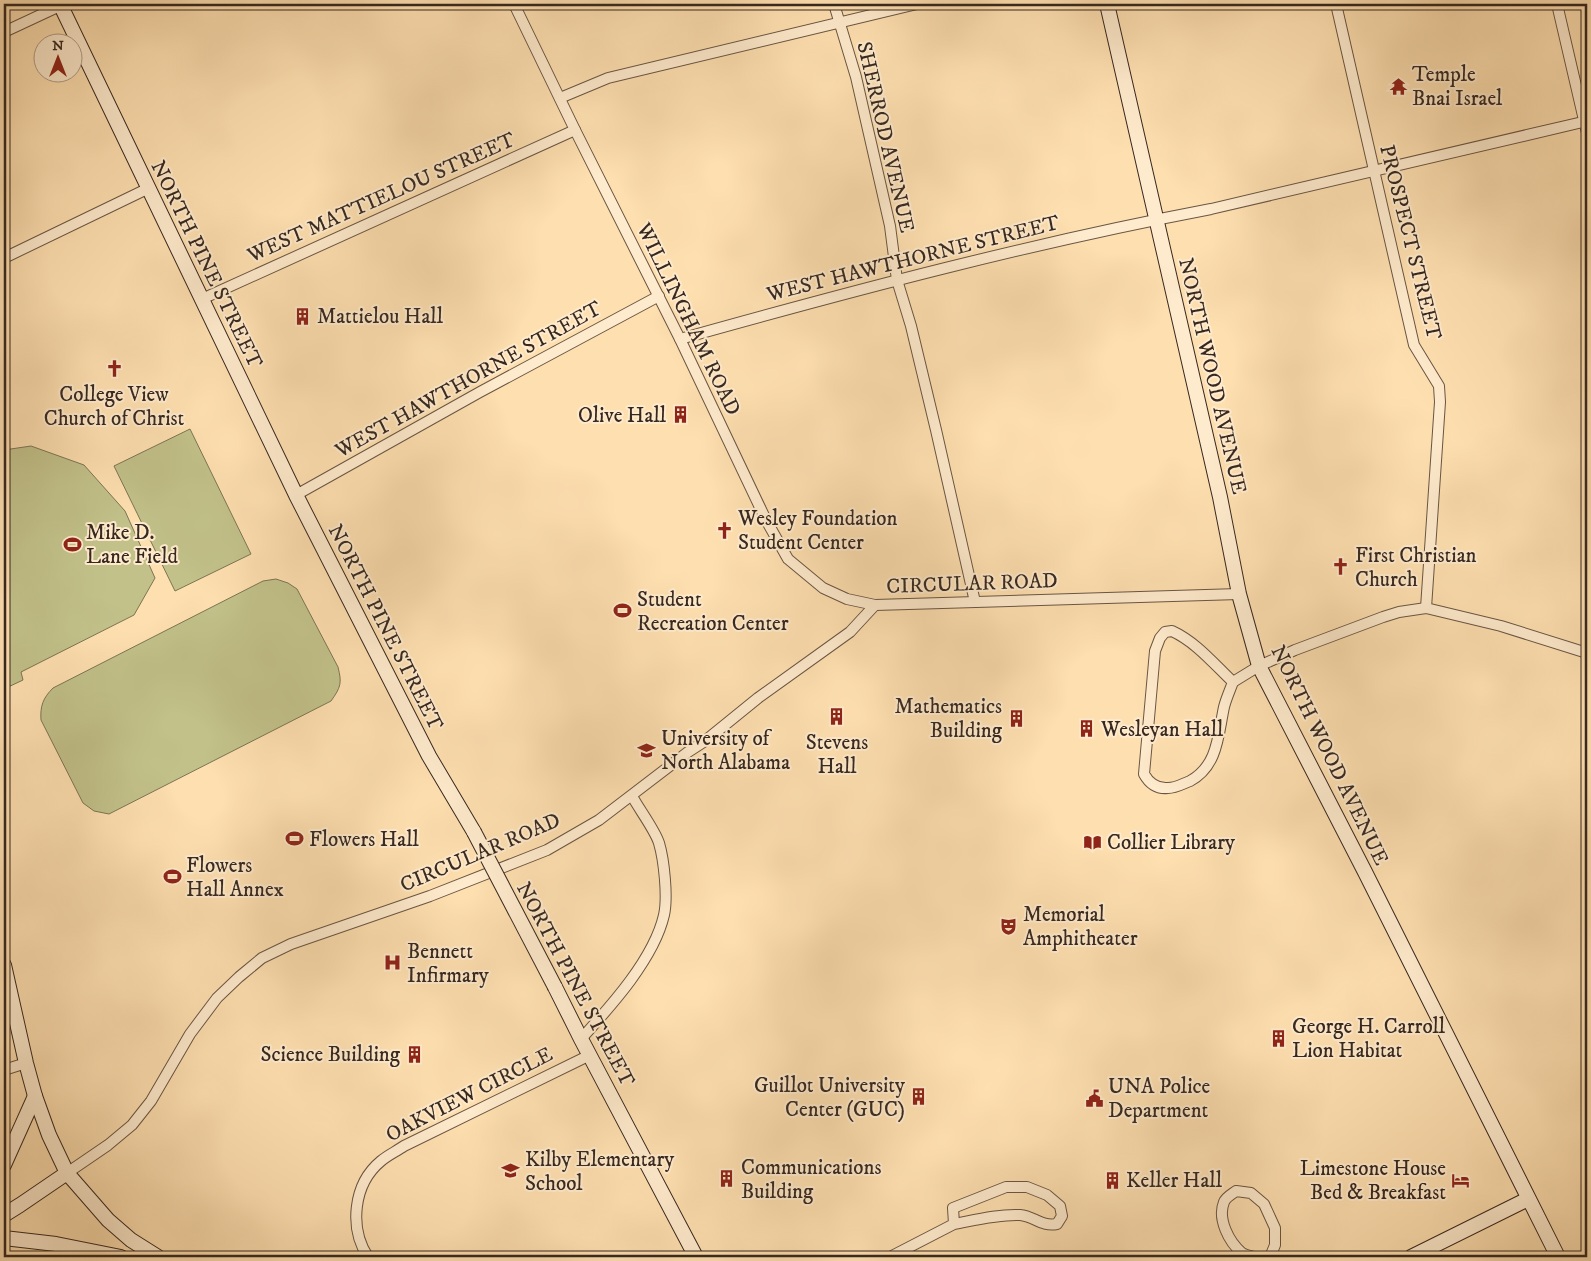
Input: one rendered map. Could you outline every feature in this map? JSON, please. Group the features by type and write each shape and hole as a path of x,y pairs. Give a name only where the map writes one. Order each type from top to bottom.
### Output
{"main road":[{"name":"NORTH PINE STREET","path":"62,4 296,495 429,756 474,832 696,1257"},
{"name":"NORTH WOOD AVENUE","path":"1107,4 1220,497 1239,594 1259,666 1365,872 1558,1257"},
{"path":"4,966 35,1096 49,1135 67,1173 108,1220 131,1240 158,1257"},
{"path":"4,1165 35,1096"},
{"path":"4,1215 67,1173"},
{"path":"1411,1257 1528,1199"},
{"path":"4,1238 56,1244 120,1257"}],"street":[{"path":"4,32 62,4"},
{"name":"WILLINGHAM ROAD","path":"514,4 680,339 766,520 788,559 823,588 847,599 875,605"},
{"name":"SHERROD AVENUE","path":"834,4 856,77 890,226 897,280 934,421 975,602"},
{"path":"560,98 608,78 917,4"},
{"name":"PROSPECT STREET","path":"1336,4 1414,345 1439,386 1440,402 1426,608"},
{"path":"1557,4 1586,121 1587,133"},
{"name":"WEST HAWTHORNE STREET","path":"680,339 952,265 1374,172 1586,121"},
{"name":"WEST MATTIELOU STREET","path":"202,299 575,130"},
{"path":"4,258 149,188"},
{"name":"WEST HAWTHORNE STREET","path":"296,495 480,392 658,296"},
{"name":"CIRCULAR ROAD","path":"67,1173 108,1145 132,1125 151,1101 190,1034 217,998 239,976 262,958 291,944 430,896 547,850 599,820 632,796 758,698 850,632 875,605 1239,594"},
{"path":"1233,682 1182,635 1172,631 1165,632 1160,638 1155,651 1153,668 1144,774 1148,781 1163,789 1175,788 1198,776 1208,766 1215,751 1224,706 1233,682 1259,666 1295,650 1399,612 1426,608 1501,626 1587,653"},
{"path":"581,1039 616,999 636,970 652,946 664,915 666,886 659,842 632,796"},
{"name":"OAKVIEW CIRCLE","path":"368,1257 361,1246 355,1216 362,1186 380,1162 404,1146 590,1055"},
{"path":"4,1070 26,1063"},
{"path":"890,1257 954,1224 991,1216 1022,1215 1048,1226 1057,1224 1062,1216 1060,1206 1047,1195 1027,1188 1006,1187 954,1208 954,1224"},
{"path":"1254,1257 1243,1254 1233,1242 1224,1226 1221,1214 1225,1200 1236,1191 1251,1193 1264,1204 1276,1228 1276,1245 1270,1257"}],"shaded area":[{"path":"190,429 251,554 175,591 114,466"},
{"name":"Mike D. Lane Field","path":"31,446 84,465 125,511 155,578 134,615 21,672 23,680 4,689 4,450"},
{"path":"276,579 288,583 297,589 338,667 340,685 331,701 109,814 94,811 83,803 41,720 43,702 53,688 263,581"}],"place":[{"name":"Temple Bnai Israel","path":"1398,86"},
{"name":"Mattielou Hall","path":"303,316"},
{"name":"College View Church of Christ","path":"114,369"},
{"name":"Olive Hall","path":"680,415"},
{"name":"Wesley Foundation Student Center","path":"724,530"},
{"name":"Mike D. Lane Field","path":"72,544"},
{"name":"First Christian Church","path":"1341,567"},
{"name":"Student Recreation Center","path":"623,611"},
{"name":"Stevens Hall","path":"837,717"},
{"name":"Mathematics Building","path":"1016,718"},
{"name":"Wesleyan Hall","path":"1087,729"},
{"name":"University of North Alabama","path":"647,750"},
{"name":"Flowers Hall","path":"295,839"},
{"name":"Collier Library","path":"1093,842"},
{"name":"Flowers Hall Annex","path":"172,877"},
{"name":"Memorial Amphitheater","path":"1009,926"},
{"name":"Bennett Infirmary","path":"393,963"},
{"name":"George H. Carroll Lion Habitat","path":"1278,1038"},
{"name":"Science Building","path":"414,1054"},
{"name":"Guillot University Center (GUC)","path":"919,1097"},
{"name":"UNA Police Department","path":"1094,1098"},
{"name":"Kilby Elementary School","path":"511,1171"},
{"name":"Communications Building","path":"727,1179"},
{"name":"Keller Hall","path":"1112,1180"},
{"name":"Limestone House Bed & Breakfast","path":"1460,1180"}]}
